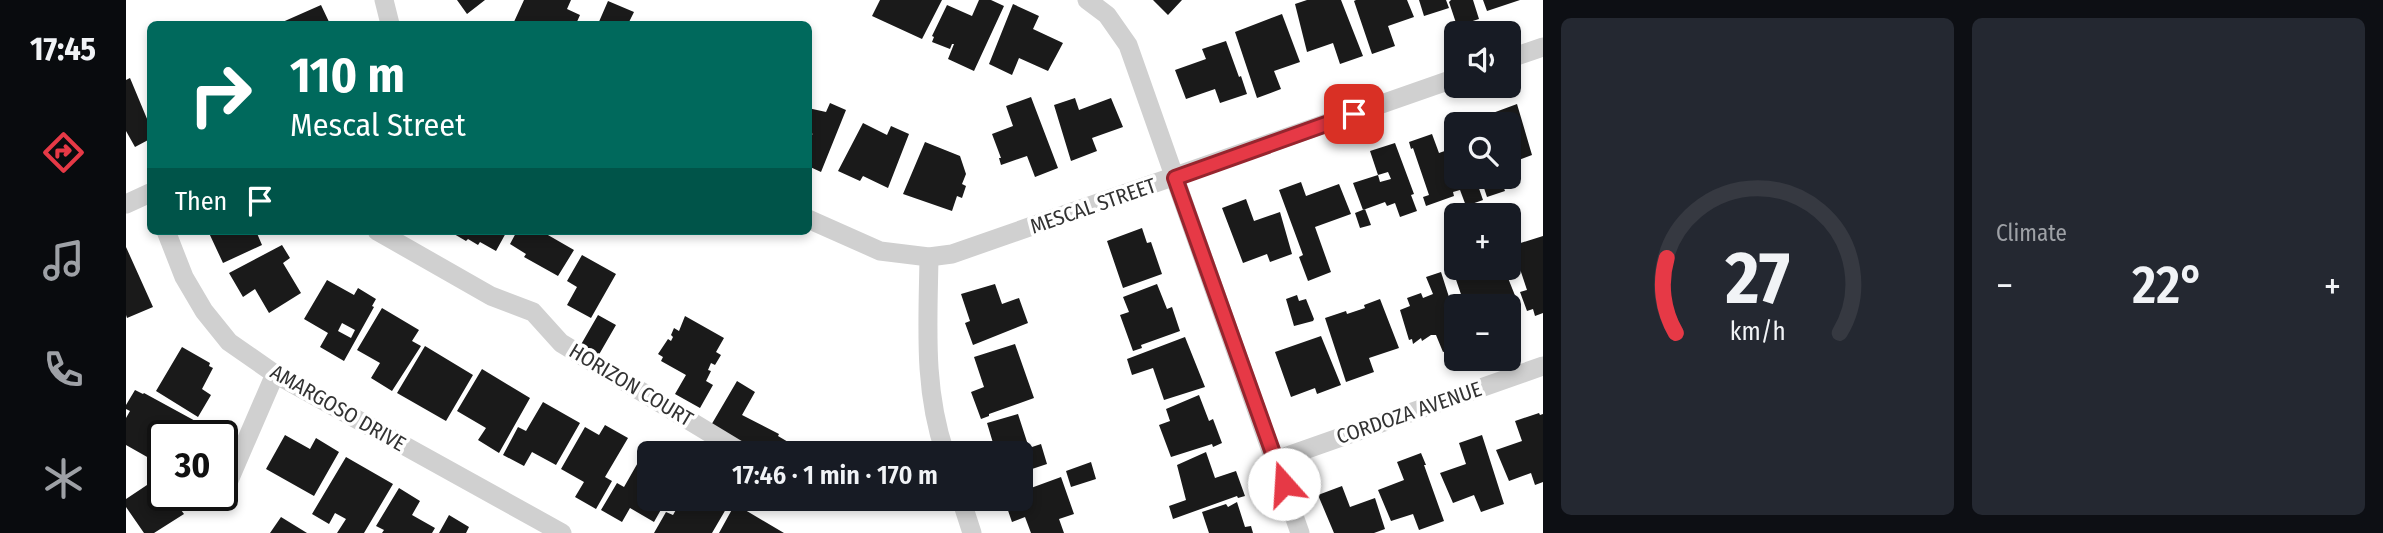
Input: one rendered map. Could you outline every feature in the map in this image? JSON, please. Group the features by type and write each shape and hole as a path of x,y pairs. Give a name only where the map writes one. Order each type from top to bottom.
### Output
{"street":[{"path":"384,0 389,21"},
{"path":"1087,0 1107,15 1128,46 1300,533"},
{"path":"1521,55 1543,47"},
{"name":"MESCAL STREET","path":"812,221 880,251 929,257 952,254 1444,82"},
{"path":"126,204 147,194"},
{"name":"AMARGOSO DRIVE","path":"168,235 184,277 204,312 229,342 275,374 562,533"},
{"name":"HORIZON COURT","path":"384,235 491,296 533,313 561,343 723,441"},
{"path":"929,257 928,379 941,441"},
{"name":"CORDOZA AVENUE","path":"1276,460 1543,366"},
{"path":"238,458 275,374"},
{"path":"965,511 972,533"}],"building":[{"path":"457,0 485,0 467,14"},
{"path":"524,0 571,0 567,9 580,15 577,21 514,21"},
{"path":"880,0 942,0 922,39 872,16"},
{"path":"979,0 991,0 1004,6 974,71 948,59 954,44 950,49 932,42 932,36 947,5 972,16"},
{"path":"1153,0 1182,0 1168,15"},
{"path":"1307,0 1341,0 1363,56 1340,64 1333,43 1307,52 1295,4"},
{"path":"1407,0 1414,17 1388,26 1395,46 1372,54 1354,1"},
{"path":"1419,0 1446,0 1449,8 1424,16"},
{"path":"1473,0 1479,19 1455,21 1449,2"},
{"path":"1483,0 1520,0 1487,11"},
{"path":"608,1 634,12 630,21 599,21"},
{"path":"1013,4 1039,16 1033,29 1063,43 1048,71 1019,58 1012,75 989,64"},
{"path":"321,5 329,21 285,21"},
{"path":"1282,14 1300,62 1274,71 1281,89 1257,98 1235,32"},
{"path":"1226,41 1247,94 1220,103 1215,89 1186,99 1175,70 1206,59 1202,49"},
{"path":"130,78 147,119 147,141 135,147 126,131 126,80"},
{"path":"1031,97 1058,168 1035,177 1027,156 1001,165 992,134 1013,126 1006,106"},
{"path":"1075,98 1079,110 1111,98 1123,127 1092,138 1097,151 1071,161 1054,105"},
{"path":"830,103 846,110 821,172 812,168 812,109 826,112"},
{"path":"1517,104 1519,112 1495,112"},
{"path":"1521,118 1532,155 1521,159"},
{"path":"863,123 887,135 891,126 909,134 888,188 863,176 860,181 838,171"},
{"path":"1432,134 1439,153 1444,151 1444,189 1479,189 1483,200 1465,203 1460,190 1453,192 1454,196 1426,206 1423,197 1429,195 1409,142"},
{"path":"925,142 960,156 966,174 962,184 966,186 962,198 957,196 952,211 903,194"},
{"path":"1395,143 1414,194 1411,195 1417,211 1400,217 1395,203 1387,206 1385,202 1363,210 1353,183 1378,175 1370,151","holes":["1388,172 1391,179 1380,182 1378,175"]},
{"path":"1301,182 1306,196 1339,184 1351,214 1315,227 1331,272 1308,281 1299,257 1303,255 1279,190"},
{"path":"1484,189 1504,189 1505,191 1487,197"},
{"path":"1246,199 1254,221 1280,212 1292,254 1270,262 1267,254 1243,263 1222,208"},
{"path":"1365,209 1371,225 1360,228 1355,213"},
{"path":"1142,228 1147,243 1151,242 1162,274 1123,288 1107,241"},
{"path":"210,235 258,235 262,245 223,263"},
{"path":"456,235 505,235 496,251 480,242 478,245 468,239 466,241"},
{"path":"515,235 548,235 574,250 558,276 524,257 526,254 510,244"},
{"path":"1543,236 1543,313 1535,316 1533,309 1527,311 1520,292 1527,290 1521,272 1521,243"},
{"path":"282,245 290,258 283,263 301,293 269,313 255,289 243,297 229,273"},
{"path":"126,247 153,307 127,318 126,315"},
{"path":"582,255 616,274 591,318 567,305 577,287 567,281"},
{"path":"1441,272 1448,294 1444,294 1443,352 1436,335 1422,341 1421,338 1413,344 1412,339 1409,340 1400,310 1410,306 1407,298 1421,293 1423,298 1433,294 1426,277"},
{"path":"327,280 354,295 358,288 376,299 344,361 320,347 328,333 304,319","holes":["342,323 355,330 351,338 338,331"]},
{"path":"1456,280 1509,280 1514,294 1461,294"},
{"path":"995,284 1002,304 1019,298 1028,323 973,345 965,323 970,321 961,294"},
{"path":"1157,284 1167,309 1172,307 1180,331 1141,345 1142,348 1133,351 1120,315 1129,312 1123,297"},
{"path":"1297,295 1299,301 1306,299 1314,319 1294,326 1286,299"},
{"path":"1380,299 1399,348 1369,358 1374,372 1346,382 1325,318 1365,308 1364,305"},
{"path":"382,308 419,330 412,341 421,346 392,391 371,378 380,363 357,350"},
{"path":"598,315 616,325 597,358 579,348"},
{"path":"685,316 724,338 716,352 721,355 715,365 711,363 708,370 711,371 706,381 713,385 700,408 675,394 686,375 661,361 663,357 658,354 668,339 671,341 674,328 679,331"},
{"path":"1321,336 1341,385 1317,394 1315,388 1291,397 1275,352"},
{"path":"1185,337 1205,387 1164,400 1153,368 1132,375 1127,359"},
{"path":"1015,344 1034,398 981,419 971,392 984,387 974,357"},
{"path":"425,346 473,375 446,421 397,393"},
{"path":"182,347 210,363 209,366 213,368 202,389 211,395 198,417 156,391"},
{"path":"482,369 530,398 499,453 478,440 486,428 457,411"},
{"path":"737,381 755,392 742,415 779,434 778,436 786,441 734,441 710,427"},
{"path":"135,390 194,420 147,420 147,457 126,445 126,418 130,411 126,409"},
{"path":"1199,395 1209,421 1213,419 1222,443 1171,457 1159,425 1170,421 1166,409"},
{"path":"543,402 580,423 556,465 532,452 524,466 503,455 518,427 526,431"},
{"path":"1018,414 1027,441 992,441 987,423"},
{"path":"1543,414 1543,482 1535,485 1531,473 1509,481 1496,450 1522,441 1515,421"},
{"path":"605,425 628,438 605,477 612,481 596,509 575,497 584,482 561,469 585,427 599,435"},
{"path":"285,435 310,449 316,438 339,452 314,496 266,469"},
{"path":"1482,435 1504,504 1481,512 1474,495 1453,503 1440,473 1466,464 1459,443"},
{"path":"1041,444 1047,464 1033,469 1033,447"},
{"path":"1206,452 1215,478 1236,471 1245,496 1237,496 1173,519 1169,506 1186,500 1177,465"},
{"path":"1421,453 1444,521 1419,530 1413,514 1391,521 1378,490 1404,480 1397,462"},
{"path":"346,457 393,484 364,533 337,533 346,519 335,513 329,524 312,514"},
{"path":"1091,462 1096,479 1071,487 1066,471"},
{"path":"637,464 637,511 660,511 654,522 630,508 622,522 601,510 617,483 624,487"},
{"path":"1061,477 1074,514 1059,519 1064,533 1031,533 1025,517 1012,522 1008,511 1033,511 1033,487"},
{"path":"147,485 147,511 182,511 184,514 154,533 144,533 126,507 126,499"},
{"path":"1342,486 1350,507 1375,498 1385,529 1374,533 1334,533 1318,495"},
{"path":"399,488 420,501 412,515 435,528 432,533 382,533 384,530 376,526"},
{"path":"1237,502 1245,527 1251,526 1253,533 1209,533 1202,512 1226,504 1228,507"},
{"path":"675,511 725,511 712,533 654,533 666,512 673,515"},
{"path":"731,511 747,511 784,533 719,533"},
{"path":"449,515 469,527 466,533 439,533"},
{"path":"281,517 307,533 270,533"}],"route":[{"path":"1284,484 1175,178 1354,114"}]}
